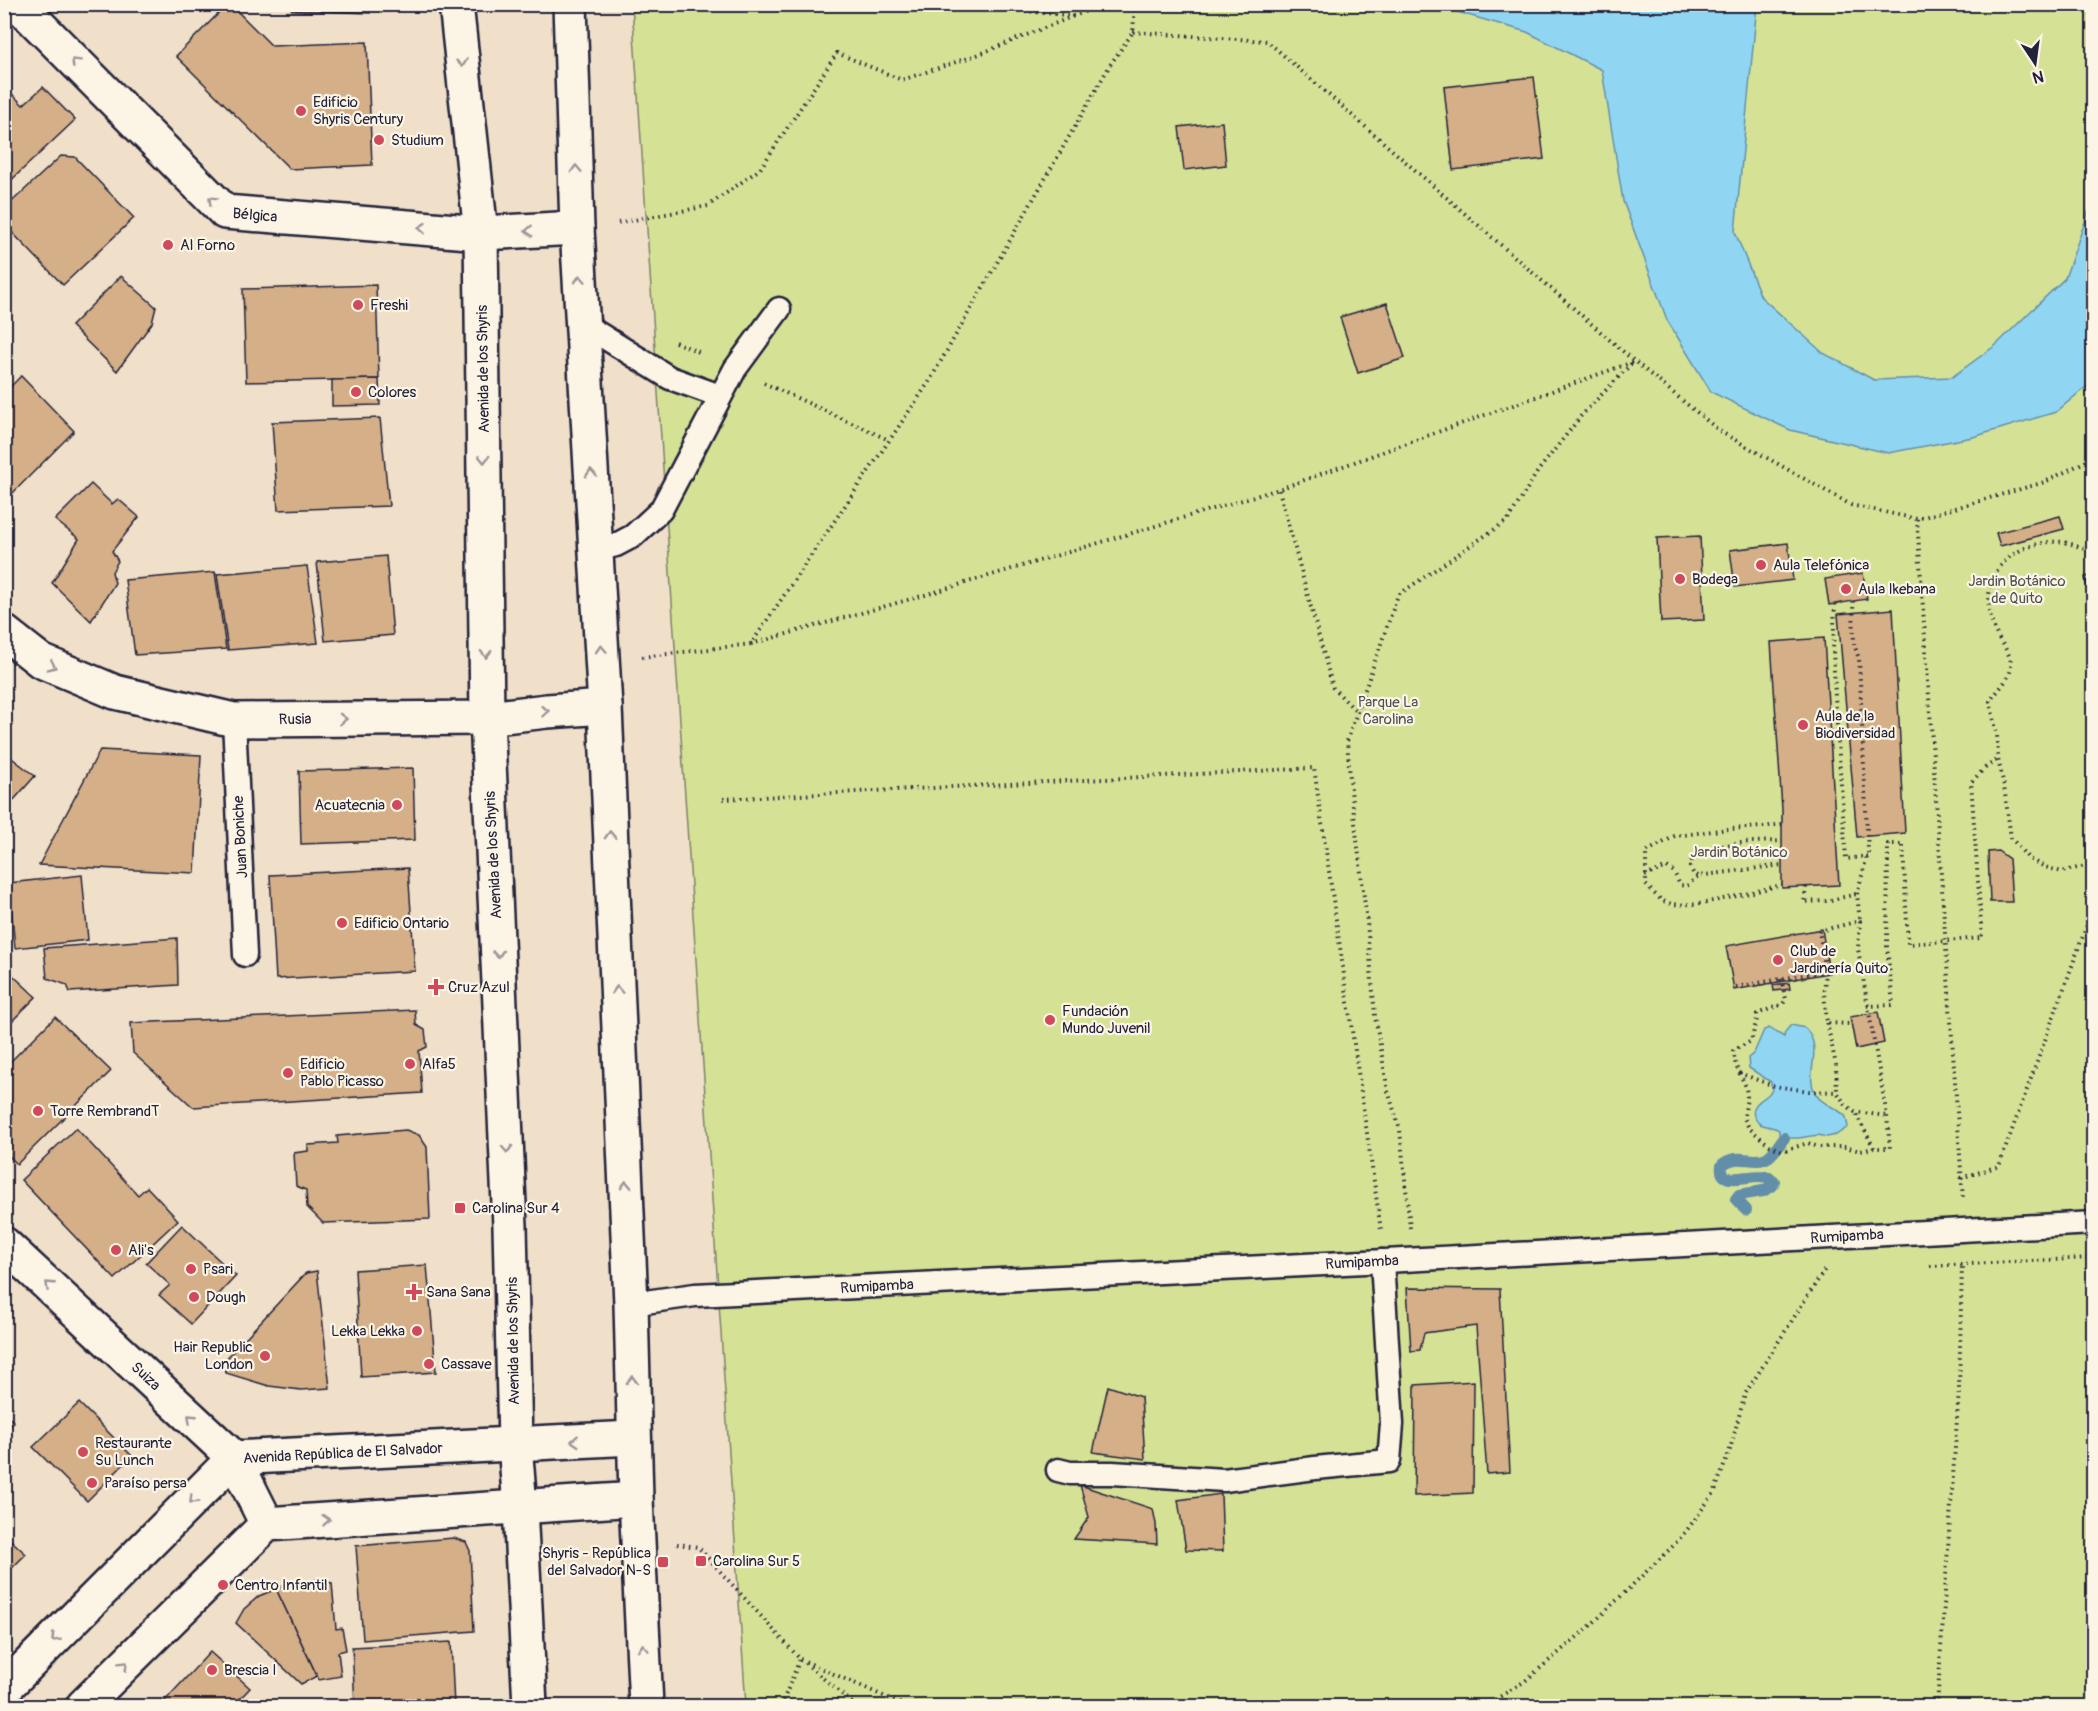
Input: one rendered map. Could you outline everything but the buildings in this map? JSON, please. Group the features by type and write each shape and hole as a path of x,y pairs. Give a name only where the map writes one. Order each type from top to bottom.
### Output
{"main road":[{"name":"Bélgica","path":"18,4 225,213 481,233 577,228"},
{"name":"Avenida de los Shyris","path":"456,4 481,233 487,718 510,1226 515,1444 530,1707"},
{"path":"570,4 577,228 605,707 631,1304 633,1438 646,1707"},
{"name":"Rusia","path":"4,632 41,661 115,692 234,720 487,718 605,707"},
{"name":"Suiza","path":"4,1244 234,1458 267,1524"},
{"name":"Avenida República de El Salvador","path":"4,1689 234,1458 633,1438"},
{"path":"83,1707 267,1524 636,1499"}],"lane":[{"path":"596,550 633,536 661,510 735,369 779,309"},
{"path":"583,324 670,378 720,396"},
{"name":"Juan Boniche","path":"234,720 245,955"},
{"name":"Rumipamba","path":"631,1304 695,1295 2094,1223"},
{"path":"1058,1470 1070,1473 1112,1473 1224,1480 1389,1461 1392,1424 1382,1261"}],"path":[{"path":"959,4 1074,16"},
{"path":"618,224 708,206 760,169 837,53 902,80 977,55 1104,4"},
{"path":"751,644 928,382 1110,64 1133,32 1135,4"},
{"path":"1133,32 1267,41 1634,361 1721,432 1851,505 1917,519 2045,482 2094,457"},
{"path":"642,657 751,644 925,595 1278,489 1634,361"},
{"path":"1413,1259 1400,1130 1388,1091 1375,1016 1347,741 1398,595 1508,520 1538,471 1581,416 1634,361"},
{"path":"763,382 889,440"},
{"path":"1278,489 1333,688 1357,712"},
{"path":"1917,519 1965,1229 1959,1390 1937,1707"},
{"path":"2094,555 2073,544 2059,540 2044,541 2018,550 2005,560 1996,572 1988,595 1990,619 2010,659 2011,668 2010,675 1990,701 2011,838 2029,859 2062,872 2085,866 2094,861"},
{"path":"1781,979 1786,999 1783,1004 1757,1014 1751,1041 1733,1051 1746,1088 1744,1118 1749,1128 1769,1144 1783,1151 1808,1143 1818,1147 1846,1147 1860,1150 1890,1148 1887,1116 1858,949 1860,921 1857,894 1868,856 1859,659 1854,644 1853,601"},
{"path":"1834,604 1835,687 1846,860 1868,856"},
{"path":"1867,1006 1893,1005 1887,947 1888,844 1903,844 1908,944 1982,938 1971,782 1998,759"},
{"path":"723,800 1314,768 1381,1232"},
{"path":"1782,824 1675,836 1646,852 1645,876 1646,885 1664,902 1684,905 1782,885"},
{"path":"1698,876 1690,867 1692,859 1704,851 1746,843 1782,841"},
{"path":"1645,876 1667,867 1674,872 1680,885 1687,886 1698,876 1782,865"},
{"path":"1806,887 1804,902 1826,901 1857,894"},
{"path":"1961,1178 1999,1166 2087,925 2090,898"},
{"path":"1860,921 1819,931 1826,971 1824,993 1827,1023 1836,1065 1836,1092 1855,1112 1874,1148"},
{"path":"2087,925 2094,925"},
{"path":"1736,987 1826,971"},
{"path":"1827,1023 1851,1024"},
{"path":"1740,1073 1774,1086 1836,1092"},
{"path":"1855,1112 1887,1116"},
{"path":"1485,1707 1525,1681 1589,1627 1687,1530 1714,1493 1729,1453 1745,1394 1825,1268"},
{"path":"677,1544 698,1547 800,1659 856,1707"},
{"path":"781,1707 800,1659"},
{"path":"800,1659 906,1707"}],"green space":[{"name":"Parque La Carolina","path":"632,5 2093,5 2093,1706 746,1706"}],"water":[{"path":"1295,5 1757,5 1735,232 1761,297 1823,353 1874,380 1952,377 1996,345 2065,278 2093,199 2093,381 2056,412 1973,437 1888,453 1790,430 1711,392 1667,320 1623,201 1602,70 1527,32 1454,11"},
{"path":"1791,1025 1805,1028 1811,1036 1814,1045 1813,1089 1824,1103 1840,1111 1846,1117 1848,1127 1836,1135 1784,1138 1779,1136 1779,1130 1760,1124 1754,1116 1754,1107 1772,1090 1771,1082 1749,1068 1748,1058 1754,1053 1764,1030 1769,1028 1784,1037"}],"waterway":[{"path":"1746,1210 1736,1199 1739,1195 1763,1191 1772,1186 1774,1181 1768,1177 1759,1176 1726,1177 1722,1165 1734,1159 1757,1160 1768,1157 1784,1138"}],"place":[{"name":"Edificio Shyris Century","path":"301,111"},
{"name":"Studium","path":"379,140"},
{"name":"Al Forno","path":"168,245"},
{"name":"Freshi","path":"358,305"},
{"name":"Colores","path":"356,392"},
{"name":"Aula Telefónica","path":"1761,565"},
{"name":"Bodega","path":"1680,579"},
{"name":"Aula Ikebana","path":"1846,589"},
{"name":"Aula de la Biodiversidad","path":"1803,725"},
{"name":"Acuatecnia","path":"397,805"},
{"name":"Edificio Ontario","path":"342,923"},
{"name":"Club de Jardinería Quito","path":"1778,960"},
{"name":"Cruz Azul","path":"436,987"},
{"name":"Fundación Mundo Juvenil","path":"1050,1020"},
{"name":"Alfa5","path":"410,1064"},
{"name":"Edificio Pablo Picasso","path":"288,1073"},
{"name":"Torre RembrandT","path":"38,1111"},
{"name":"Carolina Sur 4","path":"460,1208"},
{"name":"Ali's","path":"116,1250"},
{"name":"Psari","path":"191,1269"},
{"name":"Sana Sana","path":"414,1292"},
{"name":"Dough","path":"194,1297"},
{"name":"Lekka Lekka","path":"417,1331"},
{"name":"Hair Republic London","path":"265,1356"},
{"name":"Cassave","path":"429,1364"},
{"name":"Restaurante Su Lunch","path":"83,1452"},
{"name":"Paraíso persa","path":"92,1483"},
{"name":"Carolina Sur 5","path":"701,1561"},
{"name":"Shyris - República del Salvador N-S","path":"663,1562"},
{"name":"Centro Infantil","path":"223,1585"},
{"name":"Brescia I","path":"212,1670"}],"park label":[{"name":"Jardin Botánico de Quito","path":"2017,590"},
{"name":"Jardin Botánico","path":"1739,852"}]}
